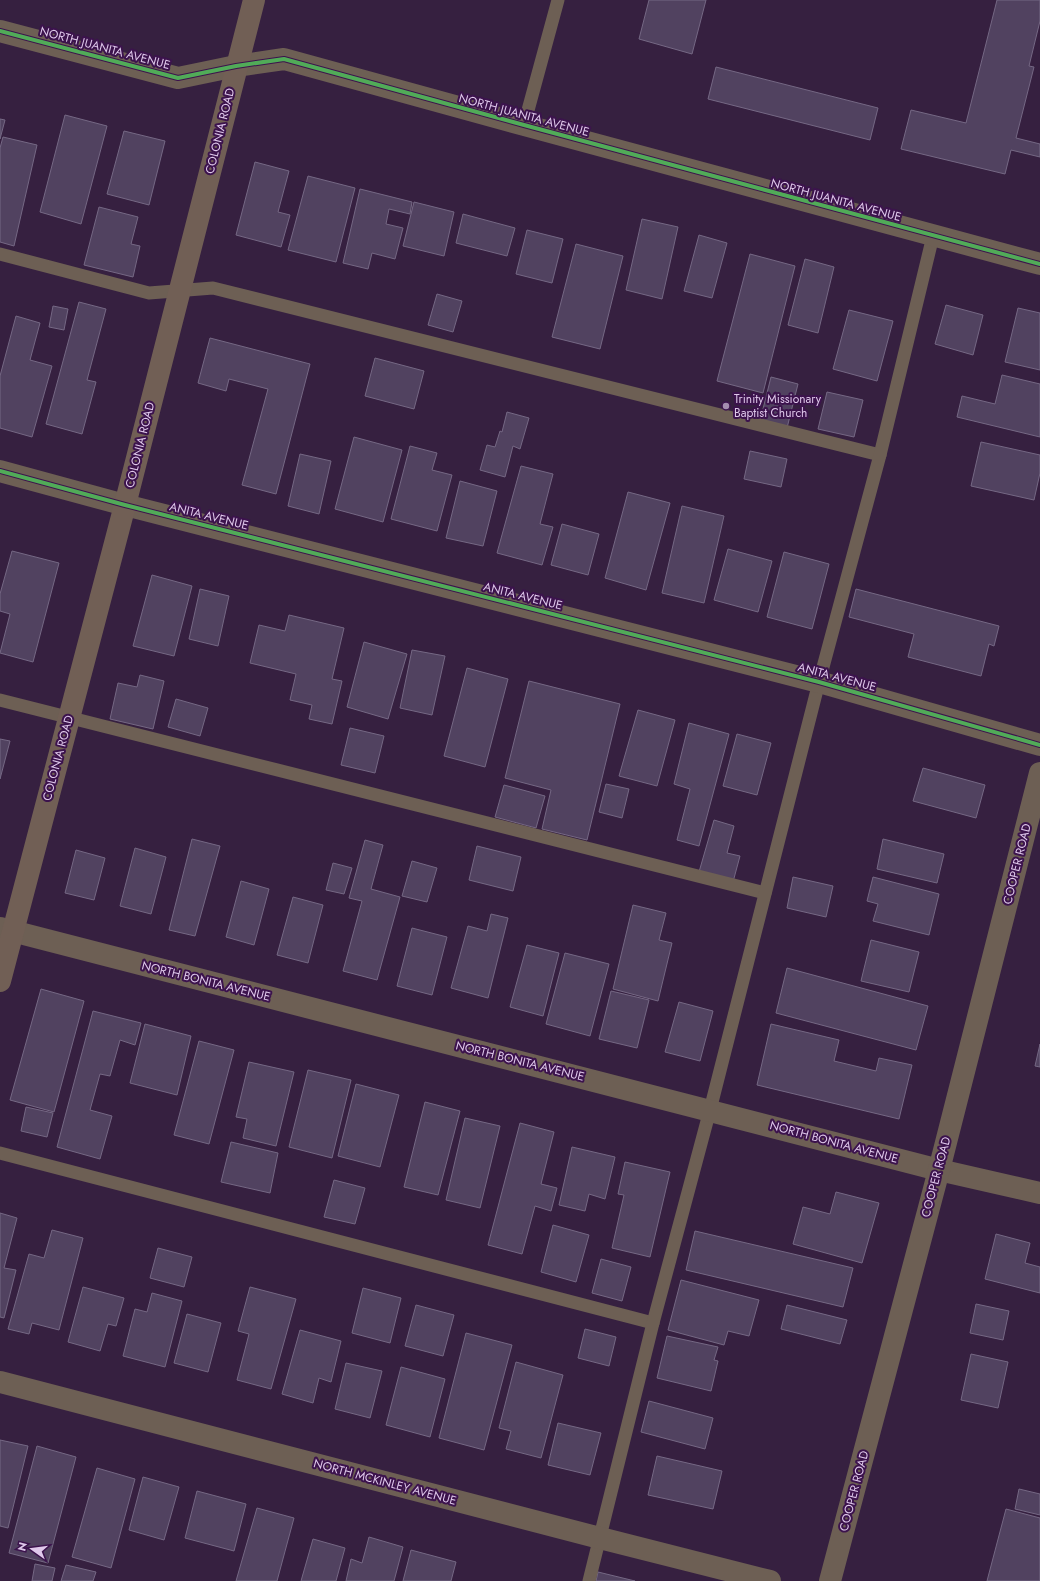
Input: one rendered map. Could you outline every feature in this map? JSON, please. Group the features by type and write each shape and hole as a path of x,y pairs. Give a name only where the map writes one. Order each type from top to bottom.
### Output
{"street":[{"name":"COLONIA ROAD","path":"0,982 7,930 69,718 254,0"},
{"name":"NORTH JUANITA AVENUE","path":"0,30 178,78 236,66 284,59 1040,264"},
{"name":"ANITA AVENUE","path":"0,471 125,505 819,682 1040,744"},
{"name":"COOPER ROAD","path":"830,1581 939,1170 1040,773"},
{"name":"NORTH BONITA AVENUE","path":"7,930 939,1170 1040,1193"},
{"name":"NORTH MCKINLEY AVENUE","path":"0,1382 770,1581"}],"lane":[{"path":"524,125 558,0"},
{"path":"589,1581 653,1323 710,1110 819,682 880,455 933,236"},
{"path":"0,254 149,292 213,288 880,455"},
{"path":"0,700 765,893"},
{"path":"0,1153 653,1323"}],"building":[{"path":"649,0 706,0 692,54 639,39"},
{"path":"997,0 1040,0 1040,21 1029,66 1034,67 1016,138 1040,144 1040,157 1011,150 1005,174 901,149 911,110 966,123"},
{"path":"716,67 878,108 870,140 708,99"},
{"path":"65,115 107,126 81,224 40,212"},
{"path":"0,119 5,120 0,139"},
{"path":"124,131 165,141 149,205 107,194"},
{"path":"3,137 37,145 14,246 0,242 0,148"},
{"path":"255,162 289,171 278,212 290,215 281,247 236,235"},
{"path":"308,176 355,188 336,262 288,250"},
{"path":"360,189 412,202 410,214 389,209 386,224 403,228 395,259 372,253 368,269 343,263"},
{"path":"414,202 454,212 444,256 403,246"},
{"path":"99,207 138,217 131,244 140,246 133,277 84,265"},
{"path":"463,214 515,228 507,256 456,243"},
{"path":"642,219 678,227 662,299 626,290"},
{"path":"527,230 563,239 552,283 516,274"},
{"path":"699,235 727,243 712,298 684,291"},
{"path":"576,244 623,256 600,349 552,337"},
{"path":"750,254 795,266 763,393 717,381"},
{"path":"805,259 834,267 818,333 788,325"},
{"path":"437,294 462,301 453,332 428,325"},
{"path":"79,302 106,309 87,380 96,382 82,434 46,424"},
{"path":"946,305 983,315 973,355 935,344"},
{"path":"53,306 68,309 64,330 49,327"},
{"path":"1018,308 1040,313 1040,370 1005,362"},
{"path":"849,310 893,321 877,381 833,369"},
{"path":"16,316 40,323 30,360 52,366 32,437 0,428 0,376"},
{"path":"210,338 310,364 276,494 242,485 268,389 229,379 226,391 198,383"},
{"path":"375,358 424,371 414,409 365,396"},
{"path":"1002,375 1040,384 1040,437 957,417 962,396 995,404"},
{"path":"771,377 798,384 787,428 760,421"},
{"path":"827,392 863,400 854,437 818,429"},
{"path":"507,412 529,418 520,449 513,446 505,477 480,470 487,445 495,447 500,431 502,432"},
{"path":"354,437 402,450 383,522 335,509"},
{"path":"981,442 1040,455 1040,473 1034,500 971,486"},
{"path":"410,446 437,453 432,470 452,475 437,531 391,519"},
{"path":"750,451 787,459 781,487 744,479"},
{"path":"300,454 331,461 319,514 288,506"},
{"path":"521,466 553,474 540,524 553,527 542,565 497,553"},
{"path":"460,481 497,491 483,546 446,538"},
{"path":"628,492 670,503 646,590 605,578"},
{"path":"682,506 724,516 704,603 662,593"},
{"path":"562,524 599,534 588,575 551,565"},
{"path":"728,549 772,561 758,612 714,600"},
{"path":"12,551 59,563 33,662 0,653 10,614 0,611 0,594"},
{"path":"784,552 829,564 812,629 767,617"},
{"path":"152,575 192,586 174,656 133,646"},
{"path":"200,589 229,596 218,646 189,639"},
{"path":"856,589 999,626 994,646 989,644 981,676 908,657 914,634 849,617"},
{"path":"289,615 344,628 332,679 342,681 332,724 309,719 312,705 290,700 296,674 250,663 259,625 285,631"},
{"path":"364,642 407,654 388,719 347,707"},
{"path":"412,650 445,656 432,715 400,708"},
{"path":"467,668 508,679 485,767 444,756"},
{"path":"140,675 164,681 153,729 110,719 118,683 137,687"},
{"path":"529,681 620,704 587,840 542,829 551,790 505,778"},
{"path":"176,699 208,708 200,736 168,727"},
{"path":"638,710 675,720 657,786 619,776"},
{"path":"689,723 729,734 699,846 677,840 690,789 674,784"},
{"path":"350,728 384,736 375,773 341,765"},
{"path":"737,734 771,743 757,795 723,786"},
{"path":"0,739 10,741 0,779"},
{"path":"923,768 985,785 976,818 913,801"},
{"path":"606,784 629,789 622,818 599,812"},
{"path":"504,785 545,796 536,828 495,817"},
{"path":"714,820 734,826 727,853 740,856 733,882 699,872"},
{"path":"192,839 220,846 195,936 169,930"},
{"path":"883,839 944,854 937,883 877,869"},
{"path":"365,840 383,845 371,889 400,897 377,980 343,971 362,901 349,898"},
{"path":"477,846 521,857 513,891 469,880"},
{"path":"135,848 166,857 151,914 120,906"},
{"path":"76,850 105,858 94,900 65,893"},
{"path":"412,861 437,868 427,902 402,896"},
{"path":"333,863 352,868 344,894 326,890"},
{"path":"793,877 833,886 826,917 787,908"},
{"path":"873,877 939,894 929,935 873,921 878,904 867,901"},
{"path":"241,881 269,889 254,945 226,937"},
{"path":"293,897 323,905 308,963 277,955"},
{"path":"633,905 666,913 659,940 672,943 658,1001 613,989"},
{"path":"491,914 508,918 488,998 451,988 468,926 487,931"},
{"path":"412,928 447,937 432,995 397,986"},
{"path":"871,940 919,952 909,992 861,981"},
{"path":"527,945 559,953 543,1016 510,1007"},
{"path":"565,953 609,964 590,1036 546,1024"},
{"path":"787,968 928,1006 916,1050 776,1013"},
{"path":"41,989 84,1001 54,1112 10,1100"},
{"path":"611,991 649,1000 637,1048 599,1039"},
{"path":"679,1002 713,1011 700,1061 665,1052"},
{"path":"93,1011 141,1023 135,1045 120,1040 110,1076 100,1074 90,1110 112,1116 100,1159 57,1147"},
{"path":"145,1024 191,1036 177,1095 130,1083"},
{"path":"771,1024 839,1040 834,1061 876,1071 879,1058 912,1065 899,1119 757,1085"},
{"path":"199,1041 234,1050 209,1144 174,1135"},
{"path":"1040,1044 1040,1067 1035,1066"},
{"path":"249,1062 294,1072 276,1146 243,1138 247,1119 236,1117"},
{"path":"308,1070 351,1080 332,1158 289,1147"},
{"path":"356,1084 399,1095 380,1167 338,1156"},
{"path":"425,1102 460,1111 438,1195 404,1187"},
{"path":"26,1107 53,1113 47,1137 21,1131"},
{"path":"465,1118 500,1126 480,1208 446,1200"},
{"path":"520,1123 554,1132 541,1184 557,1188 551,1211 535,1206 522,1254 488,1245"},
{"path":"231,1142 278,1153 270,1193 221,1182"},
{"path":"572,1147 615,1157 605,1199 589,1194 585,1211 559,1205"},
{"path":"625,1162 670,1172 650,1257 612,1248 624,1195 618,1194"},
{"path":"334,1180 365,1188 355,1224 324,1217"},
{"path":"836,1192 879,1203 862,1263 793,1244 803,1207 830,1214"},
{"path":"0,1213 17,1218 4,1268 16,1270 4,1318 0,1317"},
{"path":"553,1225 589,1235 576,1282 541,1272"},
{"path":"52,1230 83,1238 59,1330 32,1323 29,1334 8,1329 29,1254 44,1258"},
{"path":"695,1231 853,1268 843,1307 686,1270"},
{"path":"996,1234 1030,1243 1025,1263 1040,1267 1040,1293 985,1279"},
{"path":"158,1248 192,1257 184,1287 150,1278"},
{"path":"601,1259 631,1267 622,1301 592,1293"},
{"path":"681,1280 759,1300 749,1336 728,1331 724,1345 668,1330"},
{"path":"83,1287 124,1298 116,1326 108,1324 100,1351 68,1342"},
{"path":"250,1287 296,1299 271,1389 237,1380 249,1334 238,1331"},
{"path":"363,1288 401,1298 390,1343 352,1333"},
{"path":"152,1293 182,1301 165,1367 123,1356 135,1309 147,1312"},
{"path":"976,1304 1009,1311 1003,1340 970,1333"},
{"path":"416,1305 454,1315 443,1356 405,1346"},
{"path":"787,1305 847,1320 840,1344 781,1329"},
{"path":"187,1314 221,1323 208,1372 174,1363"},
{"path":"585,1329 616,1337 609,1366 578,1358"},
{"path":"300,1330 341,1341 331,1382 319,1378 313,1403 282,1394"},
{"path":"466,1333 512,1345 484,1450 439,1438"},
{"path":"667,1336 718,1347 714,1360 718,1361 711,1391 657,1378"},
{"path":"971,1354 1008,1362 998,1408 961,1400"},
{"path":"516,1362 563,1375 541,1458 506,1449 511,1431 499,1428"},
{"path":"346,1363 382,1371 370,1418 335,1409"},
{"path":"401,1367 445,1379 430,1437 386,1425"},
{"path":"649,1401 713,1418 705,1449 641,1432"},
{"path":"558,1423 601,1433 590,1475 548,1465"},
{"path":"0,1440 28,1446 8,1528 0,1526"},
{"path":"37,1446 76,1457 48,1563 9,1553"},
{"path":"657,1456 722,1471 713,1509 648,1495"},
{"path":"97,1468 135,1479 111,1568 72,1557"},
{"path":"143,1477 179,1487 164,1540 129,1530"},
{"path":"1019,1489 1040,1494 1040,1515 1015,1509"},
{"path":"197,1491 246,1504 234,1551 185,1538"},
{"path":"257,1508 294,1518 277,1581 236,1581"},
{"path":"1006,1509 1040,1518 1040,1581 987,1581"},
{"path":"369,1537 403,1547 394,1581 346,1581 351,1559 362,1563"},
{"path":"313,1539 345,1548 336,1581 301,1581"},
{"path":"411,1550 456,1562 451,1581 403,1581"},
{"path":"35,1564 55,1568 52,1581 32,1581"},
{"path":"66,1565 96,1572 93,1581 61,1581"},
{"path":"598,1572 635,1581 596,1581"}],"cycle path":[{"path":"0,31 178,78 236,66 284,59 1040,264"},
{"path":"0,471 125,505 819,682 1040,745"}],"place":[{"name":"Trinity Missionary Baptist Church","path":"726,406"}]}
